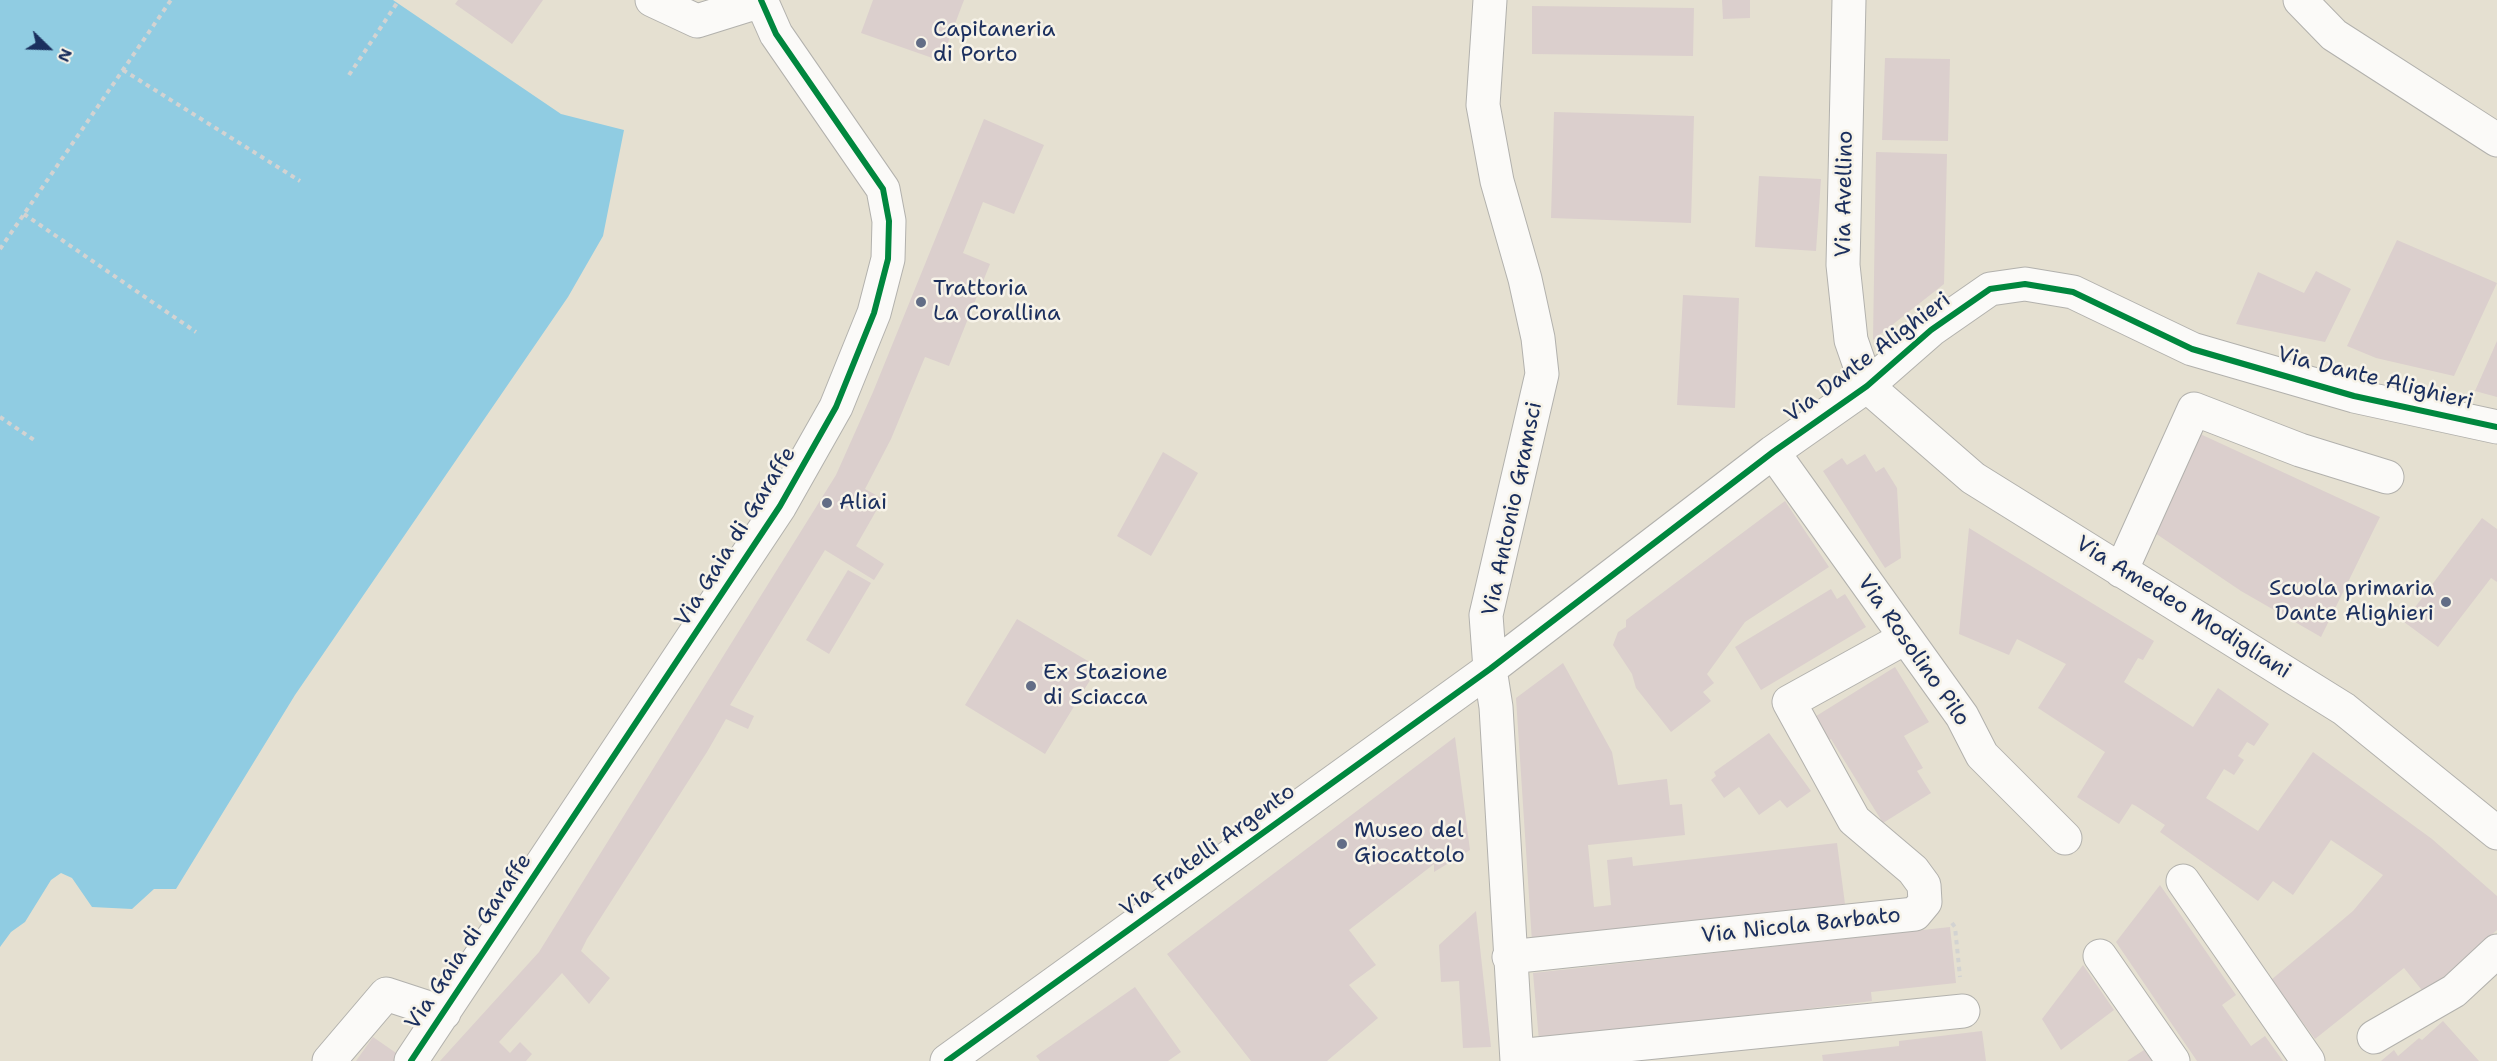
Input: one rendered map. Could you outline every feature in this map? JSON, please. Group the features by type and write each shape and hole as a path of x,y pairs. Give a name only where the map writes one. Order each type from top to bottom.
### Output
{"street":[{"path":"652,0 697,21 761,0"},
{"name":"Via Gaia di Garaffe","path":"411,1061 780,506 836,407 874,313 888,259 889,221 883,189 776,34 761,0"},
{"name":"Via Antonio Gramsci","path":"1490,0 1482,105 1497,181 1526,279 1538,338 1542,374 1486,615 1490,669 1496,707 1509,957 1517,1058"},
{"name":"Via Avellino","path":"1849,0 1843,264 1851,340 1867,386"},
{"path":"2300,0 2334,35 2497,140"},
{"name":"Via Dante Alighieri","path":"1490,669 1773,452 1867,386 1931,330 1989,289 2025,284 2073,292 2192,350 2354,396 2497,427"},
{"name":"Via Amedeo Modigliani","path":"1867,386 1973,478 2344,709 2497,833"},
{"path":"2121,571 2194,409 2300,450 2387,477"},
{"name":"Via Rosolino Pilo","path":"1773,452 1962,716 1982,755 2065,838"},
{"name":"Via Nicola Barbato","path":"1509,957 1916,914 1924,902 1926,893 1920,878 1854,820 1789,702 1905,638"},
{"name":"Via Fratelli Argento","path":"947,1061 1490,669"},
{"path":"2183,882 2308,1061"},
{"path":"2374,1036 2454,991 2497,951"},
{"path":"2100,956 2173,1061"},
{"path":"329,1061 386,994 444,1013"},
{"path":"1517,1058 1963,1011"}],"path":[{"path":"0,249 171,0"},
{"path":"349,75 397,3"},
{"path":"123,70 300,181"},
{"path":"24,214 196,332"},
{"path":"0,417 37,442"},
{"path":"1924,902 1948,915 1955,927 1963,1011"}],"water":[{"path":"0,0 393,0 561,114 624,130 603,236 568,297 295,695 176,889 154,889 132,909 92,907 72,878 61,873 51,880 25,922 11,932 0,947"}],"building":[{"path":"458,0 543,0 512,44 455,4"},
{"path":"873,0 964,0 941,61 861,33"},
{"path":"1722,0 1750,0 1750,18 1723,19"},
{"path":"1532,6 1694,8 1693,56 1532,54"},
{"path":"1885,58 1950,59 1948,141 1882,140"},
{"path":"1554,112 1694,116 1691,223 1551,218"},
{"path":"984,119 1044,145 1014,214 983,202 963,253 990,264 949,366 925,357 891,439 865,489 883,499 856,546 884,564 874,580 825,550 730,705 754,716 748,729 726,719 587,939 581,951 610,978 589,1004 562,973 499,1042 510,1053 520,1042 532,1054 526,1061 440,1061 539,952 836,475 873,392"},
{"path":"1876,152 1947,154 1944,284 1873,340"},
{"path":"1759,176 1821,179 1816,251 1755,247"},
{"path":"2397,240 2497,283 2454,376 2376,358 2347,346"},
{"path":"2316,271 2351,289 2325,342 2236,324 2258,272 2304,293"},
{"path":"1683,295 1739,298 1735,408 1677,405"},
{"path":"2497,341 2497,397 2475,391"},
{"path":"2198,433 2380,517 2321,637 2241,591 2152,531"},
{"path":"1163,452 1198,473 1151,556 1117,536"},
{"path":"1865,454 1876,472 1884,467 1897,488 1901,558 1885,568 1823,471 1842,458 1847,465"},
{"path":"1785,501 1829,567 1745,622 1707,674 1714,683 1703,692 1711,701 1671,732 1636,688 1632,674 1613,645 1618,632 1626,627 1626,620"},
{"name":"Scuola primaria Dante Alighieri","path":"2482,518 2497,529 2497,582 2491,578 2438,647 2404,622"},
{"path":"1969,528 2154,641 2143,660 2138,658 2124,682 2193,727 2218,688 2269,724 2254,746 2247,742 2238,756 2244,760 2234,775 2224,769 2206,798 2258,831 2313,752 2432,839 2497,896 2497,930 2425,994 2404,968 2315,1039 2271,980 2353,911 2383,875 2331,840 2293,895 2273,881 2258,901 2160,832 2165,825 2136,806 2132,804 2119,824 2077,797 2105,752 2038,708 2066,664 2017,639 2009,655 1959,634"},
{"path":"848,570 871,583 829,654 806,640"},
{"path":"1831,589 1837,599 1845,594 1866,627 1761,690 1735,647"},
{"name":"Ex Stazione di Sciacca","path":"1017,619 1098,667 1045,754 965,705"},
{"path":"1563,663 1612,752 1618,785 1667,779 1670,805 1682,804 1685,835 1588,845 1594,907 1611,905 1607,860 1632,857 1633,866 1837,843 1845,904 1532,942 1516,698"},
{"path":"1895,667 1929,722 1904,736 1923,768 1917,771 1931,793 1883,823 1831,739 1827,742 1813,718"},
{"path":"1769,733 1811,791 1787,808 1780,800 1759,815 1739,787 1724,798 1711,780 1716,776 1714,772"},
{"path":"1455,737 1470,850 1434,872 1434,864 1349,930 1376,965 1349,985 1378,1018 1327,1061 1251,1061 1167,954"},
{"path":"2160,885 2236,995 2222,1005 2251,1046 2265,1036 2283,1061 2197,1061 2116,942"},
{"path":"1476,911 1491,1047 1463,1048 1459,981 1441,982 1439,945"},
{"path":"1950,927 1956,983 1871,992 1872,1001 1539,1041 1533,973"},
{"path":"2083,965 2114,1010 2061,1050 2042,1019"},
{"path":"1135,987 1181,1052 1168,1061 1040,1061 1036,1056"},
{"path":"2443,1021 2479,1061 2381,1061 2394,1050 2398,1056 2419,1038 2422,1040"},
{"path":"1982,1031 1986,1061 1823,1061 1822,1055 1899,1046 1899,1041"},
{"path":"373,1037 399,1055 395,1061 356,1061"},
{"path":"2144,1050 2152,1061 2127,1061"}],"cycle path":[{"path":"411,1061 780,506 836,407 874,313 888,259 889,221 883,189 776,34 761,0"},
{"path":"947,1061 1490,669 1773,452 1867,386 1931,330 1990,289 2025,284 2073,292 2192,349 2354,396 2497,427"}],"place":[{"name":"Capitaneria di Porto","path":"921,43"},
{"name":"Trattoria La Corallina","path":"921,302"},
{"name":"Aliai","path":"827,503"},
{"name":"Scuola primaria Dante Alighieri","path":"2446,602"},
{"name":"Ex Stazione di Sciacca","path":"1031,686"},
{"name":"Museo del Giocattolo","path":"1342,844"}]}
